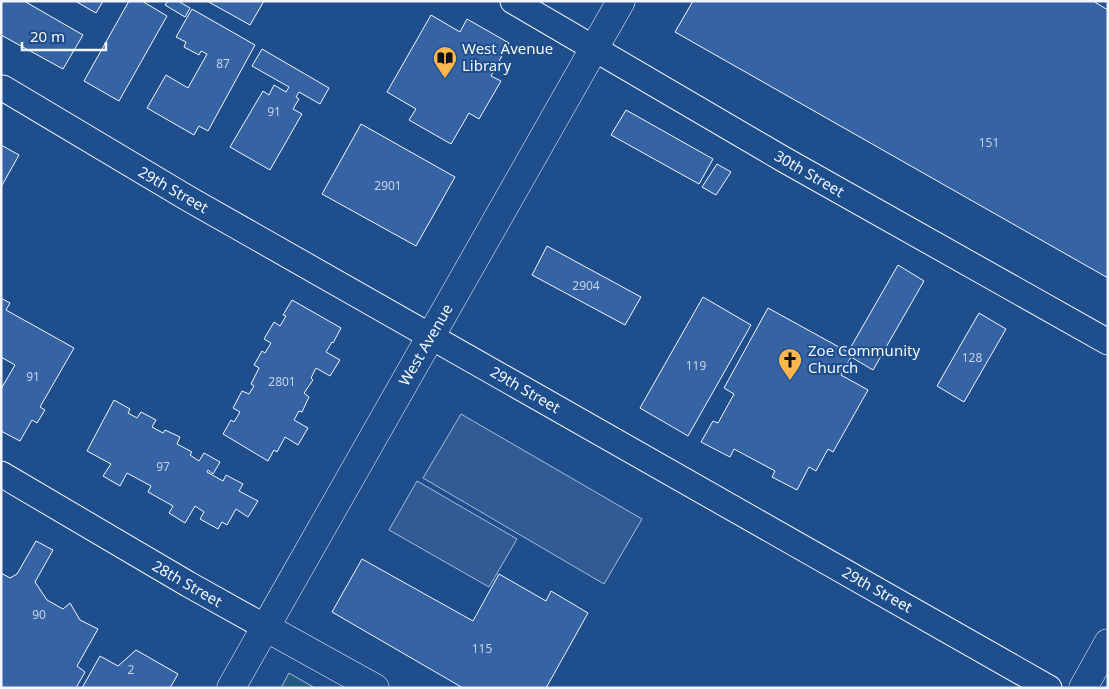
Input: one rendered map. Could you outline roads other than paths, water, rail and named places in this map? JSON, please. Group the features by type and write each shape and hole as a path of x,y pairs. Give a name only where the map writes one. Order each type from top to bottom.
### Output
{"street":[{"name":"30th Street","path":"513,1 783,159 1108,342"},
{"name":"West Avenue","path":"231,688 621,1"},
{"name":"29th Street","path":"3,88 189,200 1049,688"},
{"name":"28th Street","path":"1,474 188,584 376,688"},
{"path":"1083,688 1108,643"}],"place":[{"name":"West Avenue Library","path":"445,79"},
{"name":"Zoe Community Church","path":"790,381"}]}
